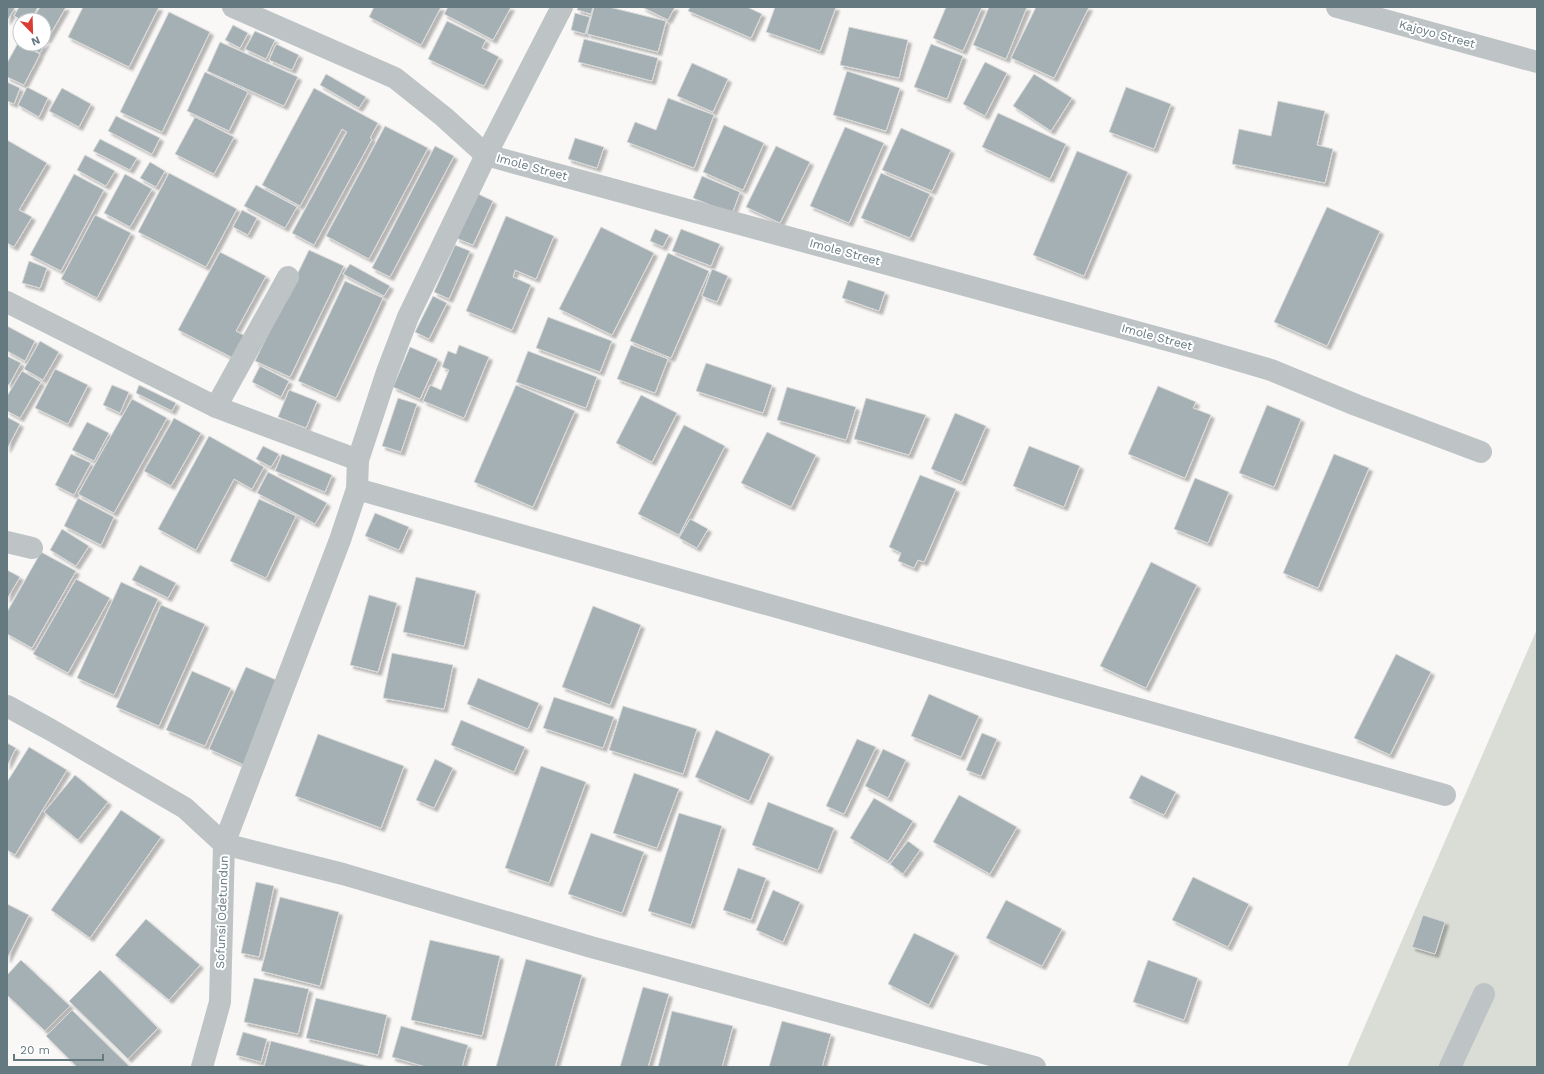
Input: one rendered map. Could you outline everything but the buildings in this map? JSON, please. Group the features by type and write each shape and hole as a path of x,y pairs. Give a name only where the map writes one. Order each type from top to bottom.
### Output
{"street":[{"name":"Imole Street","path":"233,7 395,78 444,117 486,155 1196,348 1271,370 1356,405 1481,452"},
{"path":"562,7 486,155 408,317 387,372 358,460 357,489 340,540 224,844 343,874 591,947 1035,1067"},
{"name":"Kajoyo Street","path":"1337,7 1537,62"},
{"path":"216,407 288,277"},
{"path":"7,302 216,407 358,460"},
{"path":"357,489 1445,795"},
{"path":"7,542 32,548"},
{"name":"Sofunsi Odetundun","path":"7,706 185,808 224,844 220,1002 202,1067"},
{"path":"1450,1067 1484,994"}],"shaded area":[{"path":"1537,629 1537,1067 1347,1067"}]}
